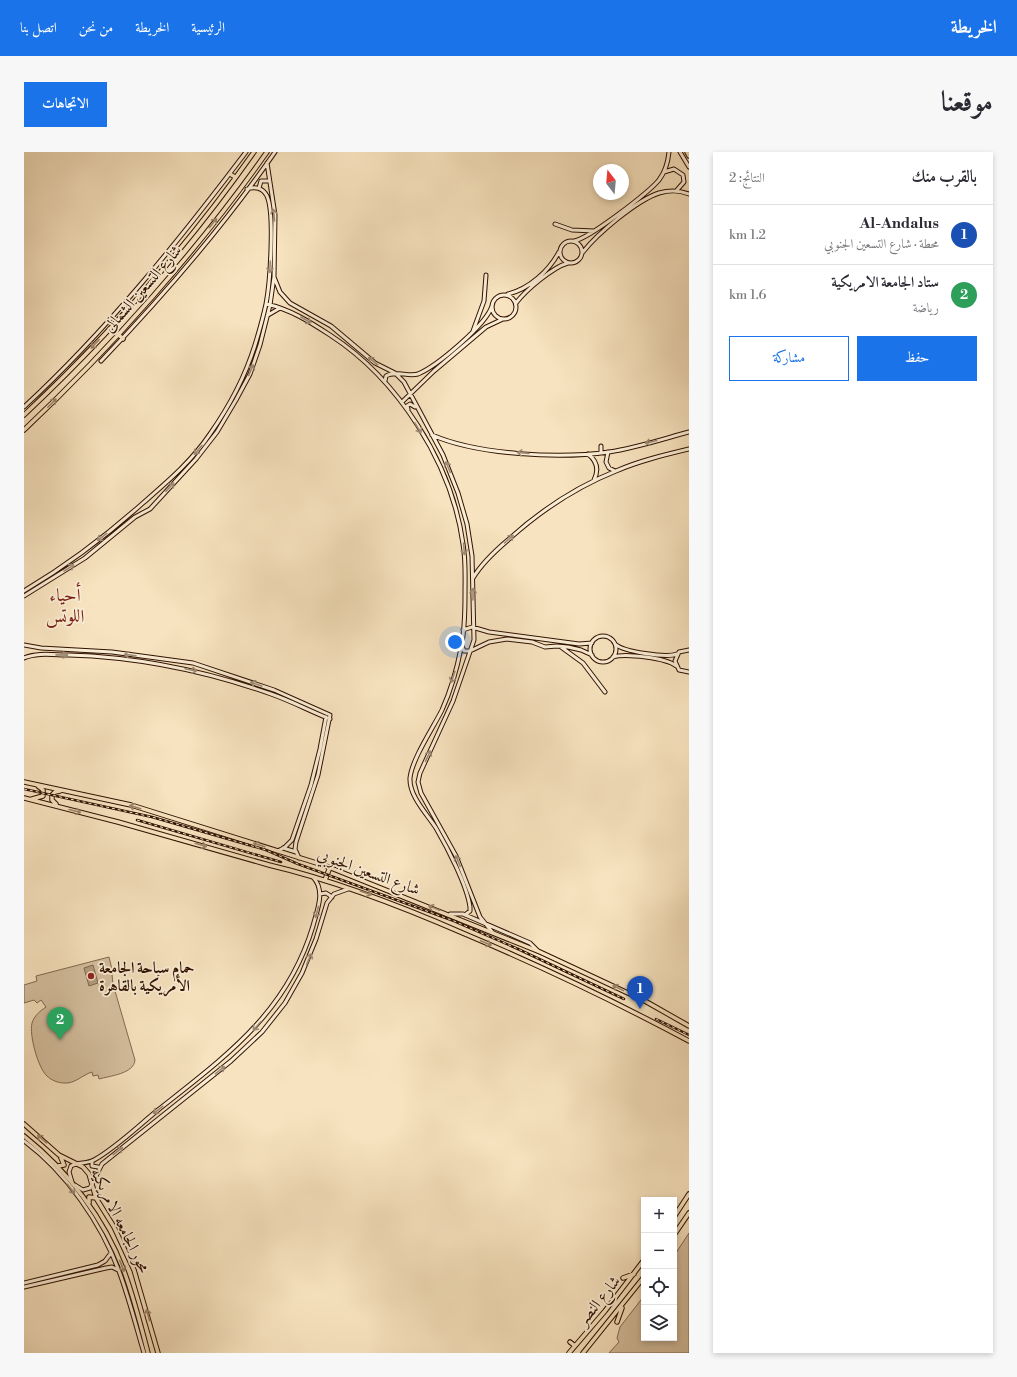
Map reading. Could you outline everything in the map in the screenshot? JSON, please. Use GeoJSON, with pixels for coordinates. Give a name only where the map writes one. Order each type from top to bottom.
{"type":"FeatureCollection","features":[{"type":"Feature","properties":{"kind":"main road"},"geometry":{"type":"LineString","coordinates":[[246,152],[251,156]]}},
{"type":"Feature","properties":{"kind":"main road","name":"شارع التسعين الشمالى"},"geometry":{"type":"LineString","coordinates":[[24,415],[81,359],[163,270],[254,152]]}},
{"type":"Feature","properties":{"kind":"main road","name":"شارع التسعين الشمالى"},"geometry":{"type":"LineString","coordinates":[[24,430],[118,334],[157,290],[202,236],[266,152]]}},
{"type":"Feature","properties":{"kind":"main road"},"geometry":{"type":"LineString","coordinates":[[687,152],[689,156]]}},
{"type":"Feature","properties":{"kind":"main road"},"geometry":{"type":"LineString","coordinates":[[230,174],[236,177]]}},
{"type":"Feature","properties":{"kind":"main road"},"geometry":{"type":"LineString","coordinates":[[202,236],[207,240]]}},
{"type":"Feature","properties":{"kind":"main road"},"geometry":{"type":"LineString","coordinates":[[163,270],[164,275],[169,276]]}},
{"type":"Feature","properties":{"kind":"main road"},"geometry":{"type":"LineString","coordinates":[[149,286],[155,286],[157,290]]}},
{"type":"Feature","properties":{"kind":"main road"},"geometry":{"type":"LineString","coordinates":[[118,334],[122,339]]}},
{"type":"Feature","properties":{"kind":"main road"},"geometry":{"type":"LineString","coordinates":[[33,399],[37,403]]}},
{"type":"Feature","properties":{"kind":"main road","name":"شارع التسعين الجنوبي"},"geometry":{"type":"LineString","coordinates":[[24,782],[68,790],[131,805],[330,868],[450,914],[540,952],[640,999],[689,1026]]}},
{"type":"Feature","properties":{"kind":"main road"},"geometry":{"type":"LineString","coordinates":[[29,800],[43,796],[43,789],[37,785]]}},
{"type":"Feature","properties":{"kind":"main road"},"geometry":{"type":"LineString","coordinates":[[58,806],[52,800],[52,794],[56,791],[68,790]]}},
{"type":"Feature","properties":{"kind":"main road","name":"شارع التسعين الجنوبي"},"geometry":{"type":"LineString","coordinates":[[24,798],[58,806],[351,888],[407,909],[542,968],[689,1041]]}},
{"type":"Feature","properties":{"kind":"main road"},"geometry":{"type":"LineString","coordinates":[[325,880],[330,868]]}},
{"type":"Feature","properties":{"kind":"main road","name":"محور الجامعه الامريكيه"},"geometry":{"type":"LineString","coordinates":[[24,1124],[59,1155],[88,1171],[96,1198],[114,1227],[131,1264],[158,1353]]}},
{"type":"Feature","properties":{"kind":"main road","name":"محور الجامعه الامريكيه"},"geometry":{"type":"LineString","coordinates":[[24,1136],[57,1166],[73,1183],[89,1204],[127,1279],[148,1353]]}},
{"type":"Feature","properties":{"kind":"main road"},"geometry":{"type":"LineString","coordinates":[[57,1166],[62,1167],[64,1164],[59,1155]]}},
{"type":"Feature","properties":{"kind":"main road"},"geometry":{"type":"LineString","coordinates":[[677,1212],[689,1194]]}},
{"type":"Feature","properties":{"kind":"main road"},"geometry":{"type":"LineString","coordinates":[[89,1204],[89,1197],[96,1198]]}},
{"type":"Feature","properties":{"kind":"main road"},"geometry":{"type":"LineString","coordinates":[[675,1233],[689,1213]]}},
{"type":"Feature","properties":{"kind":"main road","name":"شارع النصر"},"geometry":{"type":"LineString","coordinates":[[569,1353],[641,1264]]}},
{"type":"Feature","properties":{"kind":"main road"},"geometry":{"type":"LineString","coordinates":[[623,1278],[635,1273]]}},
{"type":"Feature","properties":{"kind":"main road","name":"شارع النصر"},"geometry":{"type":"LineString","coordinates":[[583,1353],[641,1281]]}},
{"type":"Feature","properties":{"kind":"main road"},"geometry":{"type":"LineString","coordinates":[[617,1322],[622,1305]]}},
{"type":"Feature","properties":{"kind":"main road"},"geometry":{"type":"LineString","coordinates":[[146,1343],[155,1340]]}},
{"type":"Feature","properties":{"kind":"main road"},"geometry":{"type":"LineString","coordinates":[[570,1342],[575,1346]]}},
{"type":"Feature","properties":{"kind":"street"},"geometry":{"type":"LineString","coordinates":[[24,406],[33,399],[144,281],[246,152]]}},
{"type":"Feature","properties":{"kind":"street"},"geometry":{"type":"LineString","coordinates":[[101,361],[156,301],[207,240],[275,152]]}},
{"type":"Feature","properties":{"kind":"street"},"geometry":{"type":"LineString","coordinates":[[274,277],[283,296],[298,308],[331,326],[382,368],[395,373],[412,375],[431,367],[472,333],[486,318],[498,296],[517,292],[530,284],[553,262],[565,242],[585,238],[596,231],[655,184],[664,172],[669,152]]}},
{"type":"Feature","properties":{"kind":"street"},"geometry":{"type":"LineString","coordinates":[[680,152],[689,167]]}},
{"type":"Feature","properties":{"kind":"street"},"geometry":{"type":"LineString","coordinates":[[24,596],[84,558],[139,515],[150,509],[196,459],[221,426],[250,374],[270,305],[274,277],[274,215],[268,180],[267,163]]}},
{"type":"Feature","properties":{"kind":"street"},"geometry":{"type":"LineString","coordinates":[[664,172],[674,168],[683,175],[684,182],[677,190]]}},
{"type":"Feature","properties":{"kind":"street"},"geometry":{"type":"LineString","coordinates":[[260,188],[261,181],[268,180]]}},
{"type":"Feature","properties":{"kind":"street"},"geometry":{"type":"LineString","coordinates":[[24,591],[88,548],[151,497],[189,460],[211,434],[231,401],[249,363],[266,304],[273,241],[268,198],[264,191],[260,188],[253,187],[247,189]]}},
{"type":"Feature","properties":{"kind":"street"},"geometry":{"type":"LineString","coordinates":[[402,402],[434,371],[492,324],[509,318],[514,314],[516,303],[521,297],[559,266],[578,261],[590,243],[645,199],[660,192],[677,190],[689,194]]}},
{"type":"Feature","properties":{"kind":"street"},"geometry":{"type":"LineString","coordinates":[[555,224],[572,230],[596,231]]}},
{"type":"Feature","properties":{"kind":"street"},"geometry":{"type":"LineString","coordinates":[[585,238],[586,242],[590,243]]}},
{"type":"Feature","properties":{"kind":"street"},"geometry":{"type":"LineString","coordinates":[[574,241],[581,246],[583,252]]}},
{"type":"Feature","properties":{"kind":"street"},"geometry":{"type":"LineString","coordinates":[[560,250],[563,260],[570,263]]}},
{"type":"Feature","properties":{"kind":"street"},"geometry":{"type":"LineString","coordinates":[[553,262],[559,266]]}},
{"type":"Feature","properties":{"kind":"street"},"geometry":{"type":"LineString","coordinates":[[472,333],[482,308],[486,275]]}},
{"type":"Feature","properties":{"kind":"street"},"geometry":{"type":"LineString","coordinates":[[517,292],[521,297]]}},
{"type":"Feature","properties":{"kind":"street"},"geometry":{"type":"LineString","coordinates":[[508,294],[516,303]]}},
{"type":"Feature","properties":{"kind":"street"},"geometry":{"type":"LineString","coordinates":[[266,304],[294,313],[346,345],[386,382],[402,402],[429,444],[439,465],[456,514],[463,543],[465,618],[462,646],[442,708],[414,764],[410,781],[414,794],[450,856],[469,902],[470,911]]}},
{"type":"Feature","properties":{"kind":"street"},"geometry":{"type":"LineString","coordinates":[[492,306],[495,315],[503,319]]}},
{"type":"Feature","properties":{"kind":"street"},"geometry":{"type":"LineString","coordinates":[[268,315],[281,308]]}},
{"type":"Feature","properties":{"kind":"street"},"geometry":{"type":"LineString","coordinates":[[294,313],[292,308],[298,308]]}},
{"type":"Feature","properties":{"kind":"street"},"geometry":{"type":"LineString","coordinates":[[486,318],[492,324]]}},
{"type":"Feature","properties":{"kind":"street"},"geometry":{"type":"LineString","coordinates":[[431,367],[434,371]]}},
{"type":"Feature","properties":{"kind":"street"},"geometry":{"type":"LineString","coordinates":[[378,375],[382,368]]}},
{"type":"Feature","properties":{"kind":"street"},"geometry":{"type":"LineString","coordinates":[[386,382],[387,375],[395,373]]}},
{"type":"Feature","properties":{"kind":"street"},"geometry":{"type":"LineString","coordinates":[[395,373],[404,382],[416,408],[443,455],[458,493],[469,534],[473,578],[472,619],[474,627],[474,640],[472,651],[444,722],[419,776],[420,791],[456,856],[477,910],[493,933]]}},
{"type":"Feature","properties":{"kind":"street"},"geometry":{"type":"LineString","coordinates":[[410,415],[408,405],[411,404],[416,408]]}},
{"type":"Feature","properties":{"kind":"street"},"geometry":{"type":"LineString","coordinates":[[432,435],[477,447],[514,452],[556,454],[608,452],[689,432]]}},
{"type":"Feature","properties":{"kind":"street"},"geometry":{"type":"LineString","coordinates":[[601,446],[601,452]]}},
{"type":"Feature","properties":{"kind":"street"},"geometry":{"type":"LineString","coordinates":[[473,578],[490,556],[530,521],[571,493],[594,480],[615,471],[689,448]]}},
{"type":"Feature","properties":{"kind":"street"},"geometry":{"type":"LineString","coordinates":[[608,452],[606,462],[609,468],[615,471]]}},
{"type":"Feature","properties":{"kind":"street"},"geometry":{"type":"LineString","coordinates":[[588,453],[596,466],[597,473],[594,480]]}},
{"type":"Feature","properties":{"kind":"street"},"geometry":{"type":"LineString","coordinates":[[151,497],[156,502]]}},
{"type":"Feature","properties":{"kind":"street"},"geometry":{"type":"LineString","coordinates":[[138,508],[139,515]]}},
{"type":"Feature","properties":{"kind":"street"},"geometry":{"type":"LineString","coordinates":[[465,618],[472,619]]}},
{"type":"Feature","properties":{"kind":"street"},"geometry":{"type":"LineString","coordinates":[[463,630],[469,627],[474,627],[488,632],[580,644],[592,642]]}},
{"type":"Feature","properties":{"kind":"street"},"geometry":{"type":"LineString","coordinates":[[592,655],[590,647],[592,642],[597,637],[602,636],[610,638],[621,648],[665,656],[677,654],[683,650],[689,650]]}},
{"type":"Feature","properties":{"kind":"street"},"geometry":{"type":"LineString","coordinates":[[462,646],[464,651],[472,651],[489,642],[500,639],[532,642],[545,647],[559,646],[581,650],[602,662],[613,657],[624,655],[668,661],[681,671],[689,672]]}},
{"type":"Feature","properties":{"kind":"street"},"geometry":{"type":"LineString","coordinates":[[24,644],[41,648],[112,652],[193,663],[273,692],[330,715],[318,775],[296,842],[296,852],[300,858]]}},
{"type":"Feature","properties":{"kind":"street"},"geometry":{"type":"LineString","coordinates":[[613,657],[616,652],[615,644]]}},
{"type":"Feature","properties":{"kind":"street"},"geometry":{"type":"LineString","coordinates":[[559,646],[583,663],[605,692]]}},
{"type":"Feature","properties":{"kind":"street"},"geometry":{"type":"LineString","coordinates":[[24,658],[35,654],[77,655],[153,663],[229,680],[273,692],[330,719]]}},
{"type":"Feature","properties":{"kind":"street"},"geometry":{"type":"LineString","coordinates":[[676,666],[675,658],[677,654]]}},
{"type":"Feature","properties":{"kind":"street"},"geometry":{"type":"LineString","coordinates":[[459,657],[464,657],[468,660]]}},
{"type":"Feature","properties":{"kind":"street"},"geometry":{"type":"LineString","coordinates":[[277,851],[292,840],[312,785],[326,713]]}},
{"type":"Feature","properties":{"kind":"street"},"geometry":{"type":"LineString","coordinates":[[424,810],[429,807]]}},
{"type":"Feature","properties":{"kind":"street"},"geometry":{"type":"LineString","coordinates":[[283,848],[296,852]]}},
{"type":"Feature","properties":{"kind":"street"},"geometry":{"type":"LineString","coordinates":[[312,876],[318,885],[320,894],[312,930],[295,970],[268,1012],[242,1042],[92,1161],[73,1165],[69,1170],[73,1183],[85,1190],[90,1188],[99,1167],[244,1050],[274,1018],[294,988],[302,973],[316,938],[326,907],[332,897],[341,890],[351,888]]}},
{"type":"Feature","properties":{"kind":"street"},"geometry":{"type":"LineString","coordinates":[[320,894],[327,894],[332,897]]}},
{"type":"Feature","properties":{"kind":"street"},"geometry":{"type":"LineString","coordinates":[[470,911],[475,914],[477,910]]}},
{"type":"Feature","properties":{"kind":"street"},"geometry":{"type":"LineString","coordinates":[[465,915],[470,911]]}},
{"type":"Feature","properties":{"kind":"street"},"geometry":{"type":"LineString","coordinates":[[450,914],[465,915],[530,943],[540,952]]}},
{"type":"Feature","properties":{"kind":"street"},"geometry":{"type":"LineString","coordinates":[[295,970],[298,974],[302,973]]}},
{"type":"Feature","properties":{"kind":"street"},"geometry":{"type":"LineString","coordinates":[[288,983],[293,983],[294,988]]}},
{"type":"Feature","properties":{"kind":"street"},"geometry":{"type":"LineString","coordinates":[[24,1141],[69,1185],[111,1246],[111,1253],[118,1270],[144,1353]]}},
{"type":"Feature","properties":{"kind":"street"},"geometry":{"type":"LineString","coordinates":[[92,1161],[94,1167],[99,1167]]}},
{"type":"Feature","properties":{"kind":"street"},"geometry":{"type":"LineString","coordinates":[[24,1283],[98,1265],[105,1261],[111,1253]]}},
{"type":"Feature","properties":{"kind":"street"},"geometry":{"type":"LineString","coordinates":[[24,1287],[106,1268],[112,1267],[118,1270]]}},
{"type":"Feature","properties":{"kind":"shaded area"},"geometry":{"type":"Polygon","coordinates":[[[109,957],[113,984],[135,1060],[134,1065],[120,1074],[99,1079],[98,1075],[93,1076],[92,1072],[68,1083],[62,1083],[50,1079],[40,1066],[33,1043],[31,1028],[34,1018],[46,1007],[41,1000],[37,1003],[34,1000],[24,1003],[24,985],[37,981],[36,976],[109,957]]]}},
{"type":"Feature","properties":{"kind":"shaded area","name":"حمام سباحة الجامعة الأمريكية بالقاهرة"},"geometry":{"type":"Polygon","coordinates":[[[93,965],[98,983],[89,986],[84,968],[93,965]]]}},
{"type":"Feature","properties":{"kind":"shaded area"},"geometry":{"type":"Polygon","coordinates":[[[689,1233],[689,1353],[609,1353],[619,1342],[617,1338],[620,1327],[641,1300],[641,1341],[677,1341],[677,1251],[689,1233]]]}},
{"type":"Feature","properties":{"kind":"railway"},"geometry":{"type":"LineString","coordinates":[[24,789],[152,817],[266,850],[298,864],[454,921],[518,949],[624,999]]}},
{"type":"Feature","properties":{"kind":"railway"},"geometry":{"type":"LineString","coordinates":[[137,820],[281,862]]}},
{"type":"Feature","properties":{"kind":"railway"},"geometry":{"type":"LineString","coordinates":[[656,1019],[689,1035]]}},
{"type":"Feature","properties":{"kind":"place","name":"حمام سباحة الجامعة الأمريكية بالقاهرة"},"geometry":{"type":"Point","coordinates":[91,976]}},
{"type":"Feature","properties":{"kind":"place","name":"Al-Andalus"},"geometry":{"type":"Point","coordinates":[640,1009]}},
{"type":"Feature","properties":{"kind":"place","name":"ستاد الجامعة الامريكية"},"geometry":{"type":"Point","coordinates":[60,1040]}},
{"type":"Feature","properties":{"kind":"district","name":"أحياء اللوتس"},"geometry":{"type":"Point","coordinates":[65,605]}}]}
